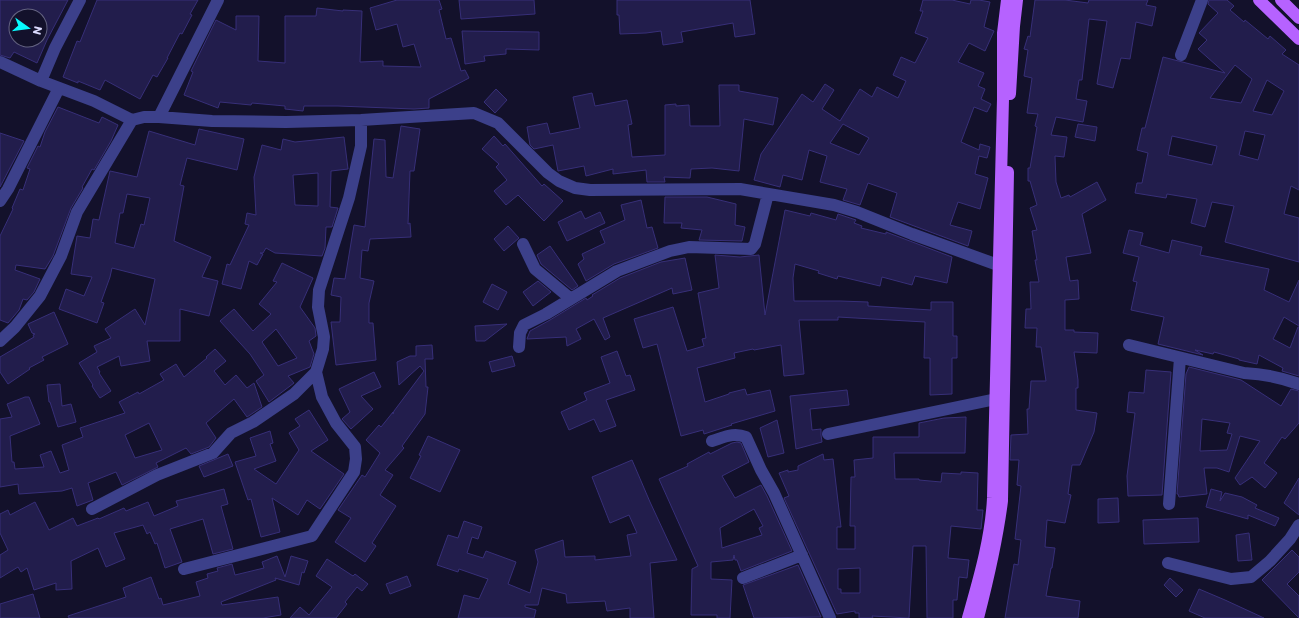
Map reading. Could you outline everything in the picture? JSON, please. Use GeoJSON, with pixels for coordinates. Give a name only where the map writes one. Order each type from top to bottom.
{"type":"FeatureCollection","features":[{"type":"Feature","properties":{"kind":"main road"},"geometry":{"type":"LineString","coordinates":[[968,618],[984,557],[992,513],[996,399],[1003,33],[1007,0]]}},
{"type":"Feature","properties":{"kind":"main road"},"geometry":{"type":"LineString","coordinates":[[978,618],[989,578],[1002,501],[1010,113],[1014,26],[1017,0]]}},
{"type":"Feature","properties":{"kind":"main road"},"geometry":{"type":"LineString","coordinates":[[1281,0],[1299,18]]}},
{"type":"Feature","properties":{"kind":"main road"},"geometry":{"type":"LineString","coordinates":[[1266,3],[1299,39]]}},
{"type":"Feature","properties":{"kind":"street"},"geometry":{"type":"LineString","coordinates":[[41,81],[55,48],[80,0]]}},
{"type":"Feature","properties":{"kind":"street"},"geometry":{"type":"LineString","coordinates":[[159,117],[218,0]]}},
{"type":"Feature","properties":{"kind":"street"},"geometry":{"type":"LineString","coordinates":[[1181,56],[1202,0]]}},
{"type":"Feature","properties":{"kind":"street"},"geometry":{"type":"LineString","coordinates":[[0,62],[41,81],[94,101],[132,120],[144,117],[159,117],[212,121],[286,122],[361,120],[474,113],[498,123],[548,173],[575,188],[590,190],[740,189],[834,205],[857,212],[912,234],[998,265]]}},
{"type":"Feature","properties":{"kind":"street"},"geometry":{"type":"LineString","coordinates":[[0,201],[8,189],[59,88]]}},
{"type":"Feature","properties":{"kind":"street"},"geometry":{"type":"LineString","coordinates":[[0,341],[15,327],[40,296],[61,256],[77,212],[132,120]]}},
{"type":"Feature","properties":{"kind":"street"},"geometry":{"type":"LineString","coordinates":[[92,509],[157,475],[213,453],[231,433],[253,422],[294,394],[316,372],[324,350],[324,337],[318,307],[319,290],[349,198],[362,146],[361,120]]}},
{"type":"Feature","properties":{"kind":"street"},"geometry":{"type":"LineString","coordinates":[[520,347],[520,333],[524,325],[546,314],[617,272],[670,251],[689,247],[751,249],[755,244],[768,194]]}},
{"type":"Feature","properties":{"kind":"street"},"geometry":{"type":"LineString","coordinates":[[523,244],[535,268],[571,299]]}},
{"type":"Feature","properties":{"kind":"street"},"geometry":{"type":"LineString","coordinates":[[1129,345],[1244,373],[1282,377],[1299,384]]}},
{"type":"Feature","properties":{"kind":"street"},"geometry":{"type":"LineString","coordinates":[[1169,504],[1180,358]]}},
{"type":"Feature","properties":{"kind":"street"},"geometry":{"type":"LineString","coordinates":[[184,569],[312,536],[354,472],[356,459],[355,447],[336,423],[322,397],[316,372]]}},
{"type":"Feature","properties":{"kind":"street"},"geometry":{"type":"LineString","coordinates":[[828,434],[996,399]]}},
{"type":"Feature","properties":{"kind":"street"},"geometry":{"type":"LineString","coordinates":[[712,441],[731,434],[739,434],[746,437],[760,470],[774,493],[830,618]]}},
{"type":"Feature","properties":{"kind":"street"},"geometry":{"type":"LineString","coordinates":[[1168,563],[1231,579],[1251,577],[1295,543],[1299,525]]}},
{"type":"Feature","properties":{"kind":"street"},"geometry":{"type":"LineString","coordinates":[[743,578],[802,555]]}},
{"type":"Feature","properties":{"kind":"building"},"geometry":{"type":"Polygon","coordinates":[[[0,0],[68,0],[48,38],[48,8],[8,8],[8,48],[44,48],[37,63],[14,52],[10,58],[0,55],[0,0]]]}},
{"type":"Feature","properties":{"kind":"building"},"geometry":{"type":"Polygon","coordinates":[[[97,0],[198,0],[190,14],[192,15],[182,34],[180,33],[157,77],[153,75],[140,99],[105,80],[100,90],[63,77],[77,41],[80,42],[97,0]]]}},
{"type":"Feature","properties":{"kind":"building"},"geometry":{"type":"Polygon","coordinates":[[[397,0],[439,0],[442,9],[439,10],[446,39],[451,38],[461,71],[465,70],[469,78],[429,99],[429,108],[414,109],[304,106],[303,111],[285,109],[285,106],[220,102],[218,108],[184,95],[193,72],[191,71],[216,20],[236,30],[236,16],[259,16],[258,61],[285,63],[285,16],[316,16],[317,8],[343,11],[362,11],[360,62],[383,61],[383,66],[421,67],[414,44],[403,47],[397,24],[376,30],[370,8],[397,0]]]}},
{"type":"Feature","properties":{"kind":"building"},"geometry":{"type":"Polygon","coordinates":[[[459,0],[534,0],[535,14],[461,19],[459,0]]]}},
{"type":"Feature","properties":{"kind":"building"},"geometry":{"type":"Polygon","coordinates":[[[617,0],[750,0],[755,34],[735,37],[733,23],[681,32],[683,42],[663,45],[661,31],[620,34],[619,15],[617,15],[617,0]]]}},
{"type":"Feature","properties":{"kind":"building"},"geometry":{"type":"Polygon","coordinates":[[[923,0],[952,0],[970,4],[971,0],[990,2],[984,27],[994,31],[985,51],[969,43],[958,62],[984,73],[978,86],[985,89],[981,99],[991,104],[987,112],[974,107],[961,142],[979,150],[980,144],[990,147],[987,158],[979,156],[975,174],[988,178],[980,209],[958,202],[950,225],[972,231],[968,246],[890,217],[897,193],[868,183],[860,205],[843,200],[847,189],[820,182],[827,156],[809,150],[802,180],[783,175],[780,187],[754,180],[761,154],[802,94],[813,102],[825,84],[834,90],[822,109],[840,121],[860,89],[872,97],[877,87],[898,98],[906,81],[893,75],[901,57],[915,63],[928,38],[915,33],[923,11],[920,11],[923,0]],[[843,124],[830,143],[859,155],[869,138],[843,124]]]}},
{"type":"Feature","properties":{"kind":"building"},"geometry":{"type":"Polygon","coordinates":[[[1035,0],[1065,0],[1088,3],[1089,0],[1148,0],[1146,5],[1156,7],[1152,26],[1136,22],[1130,59],[1121,58],[1113,88],[1097,84],[1107,21],[1089,19],[1082,80],[1079,80],[1076,99],[1087,101],[1083,122],[1056,117],[1051,135],[1067,137],[1064,157],[1055,156],[1056,182],[1061,198],[1069,195],[1070,197],[1097,182],[1106,200],[1082,214],[1091,253],[1066,257],[1070,281],[1078,280],[1079,299],[1065,300],[1065,330],[1098,333],[1097,353],[1074,352],[1078,380],[1078,388],[1076,388],[1076,410],[1097,413],[1094,432],[1080,465],[1072,465],[1068,494],[1071,495],[1065,523],[1047,520],[1045,547],[1055,548],[1046,596],[1080,601],[1078,618],[1005,618],[1014,564],[1018,565],[1021,540],[1015,539],[1021,486],[1017,485],[1019,460],[1010,460],[1011,435],[1028,434],[1027,409],[1029,409],[1031,381],[1046,381],[1041,347],[1036,347],[1037,328],[1025,328],[1026,309],[1031,309],[1030,282],[1039,282],[1032,231],[1037,230],[1030,208],[1037,205],[1030,181],[1028,181],[1028,168],[1030,168],[1037,127],[1035,126],[1038,114],[1027,113],[1032,78],[1024,76],[1028,50],[1024,49],[1028,36],[1030,37],[1035,0]]]}},
{"type":"Feature","properties":{"kind":"building"},"geometry":{"type":"Polygon","coordinates":[[[1209,0],[1227,0],[1234,6],[1230,10],[1268,39],[1270,36],[1286,50],[1282,54],[1299,65],[1299,190],[1291,186],[1284,214],[1299,218],[1299,262],[1225,242],[1234,206],[1212,202],[1205,227],[1191,223],[1197,199],[1167,194],[1166,198],[1135,193],[1137,183],[1142,183],[1148,153],[1137,150],[1142,128],[1145,128],[1163,57],[1225,73],[1198,49],[1207,40],[1199,33],[1218,13],[1208,4],[1209,0]],[[1235,65],[1210,98],[1241,103],[1252,79],[1235,65]],[[1267,80],[1253,111],[1272,115],[1284,91],[1267,80]],[[1245,131],[1239,155],[1258,160],[1265,135],[1245,131]],[[1172,136],[1168,155],[1212,165],[1217,146],[1172,136]]]}},
{"type":"Feature","properties":{"kind":"building"},"geometry":{"type":"Polygon","coordinates":[[[462,31],[539,32],[539,50],[506,49],[506,54],[484,56],[485,61],[465,64],[462,31]]]}},
{"type":"Feature","properties":{"kind":"building"},"geometry":{"type":"Polygon","coordinates":[[[719,85],[739,85],[739,91],[778,98],[773,125],[744,119],[739,171],[712,168],[691,169],[690,178],[664,177],[665,182],[647,182],[646,170],[613,174],[613,169],[586,176],[584,166],[558,171],[553,145],[534,149],[530,145],[527,127],[547,123],[550,134],[580,128],[573,97],[592,93],[595,106],[627,100],[632,124],[628,125],[632,157],[665,155],[665,105],[689,105],[690,126],[720,126],[719,85]]]}},
{"type":"Feature","properties":{"kind":"building"},"geometry":{"type":"Polygon","coordinates":[[[496,89],[507,100],[495,113],[484,102],[496,89]]]}},
{"type":"Feature","properties":{"kind":"building"},"geometry":{"type":"Polygon","coordinates":[[[58,107],[99,123],[102,117],[118,125],[111,141],[94,170],[92,169],[71,208],[53,256],[45,269],[16,265],[15,270],[40,279],[34,292],[27,300],[23,299],[19,310],[8,323],[0,320],[0,236],[13,209],[12,208],[20,189],[23,190],[30,169],[27,168],[38,146],[40,147],[45,132],[58,107]]]}},
{"type":"Feature","properties":{"kind":"building"},"geometry":{"type":"Polygon","coordinates":[[[1078,124],[1097,127],[1095,141],[1075,137],[1078,124]]]}},
{"type":"Feature","properties":{"kind":"building"},"geometry":{"type":"Polygon","coordinates":[[[401,126],[420,129],[414,171],[410,171],[408,224],[410,223],[411,237],[370,239],[368,251],[362,250],[360,278],[374,281],[369,303],[369,323],[373,323],[376,360],[336,365],[331,322],[340,322],[341,297],[331,295],[334,278],[345,279],[354,225],[365,227],[374,139],[385,140],[386,177],[393,178],[401,126]]]}},
{"type":"Feature","properties":{"kind":"building"},"geometry":{"type":"Polygon","coordinates":[[[199,129],[244,139],[237,170],[187,158],[180,185],[184,186],[174,241],[211,257],[202,277],[218,281],[209,316],[180,309],[180,341],[147,341],[150,361],[121,366],[119,356],[97,367],[100,372],[99,373],[111,391],[100,398],[79,363],[97,352],[94,346],[111,338],[105,329],[135,309],[145,325],[155,279],[112,268],[101,302],[104,303],[97,323],[59,309],[66,289],[84,296],[92,277],[71,274],[77,236],[90,238],[93,219],[99,220],[110,171],[137,177],[149,131],[195,145],[199,129]],[[127,194],[123,213],[120,213],[115,243],[134,248],[141,224],[144,225],[150,198],[127,194]]]}},
{"type":"Feature","properties":{"kind":"building"},"geometry":{"type":"Polygon","coordinates":[[[0,133],[24,141],[0,187],[0,133]]]}},
{"type":"Feature","properties":{"kind":"building"},"geometry":{"type":"Polygon","coordinates":[[[494,136],[503,146],[505,144],[542,186],[544,184],[563,201],[544,221],[518,195],[506,205],[494,191],[507,180],[496,167],[499,164],[482,149],[494,136]]]}},
{"type":"Feature","properties":{"kind":"building"},"geometry":{"type":"Polygon","coordinates":[[[344,137],[348,169],[331,171],[330,207],[338,208],[332,227],[326,227],[325,248],[322,256],[275,253],[266,248],[263,253],[260,253],[263,254],[257,265],[249,261],[241,289],[222,284],[227,264],[230,265],[249,225],[245,224],[247,213],[256,215],[254,177],[262,145],[281,150],[283,139],[295,142],[344,137]],[[318,173],[293,175],[295,205],[318,206],[318,173]]]}},
{"type":"Feature","properties":{"kind":"building"},"geometry":{"type":"Polygon","coordinates":[[[665,197],[707,197],[736,204],[735,225],[745,227],[742,241],[699,240],[702,230],[681,228],[682,223],[664,223],[665,197]]]}},
{"type":"Feature","properties":{"kind":"building"},"geometry":{"type":"Polygon","coordinates":[[[641,200],[647,228],[652,227],[658,248],[614,264],[586,281],[578,264],[584,259],[582,254],[605,243],[600,231],[625,220],[621,205],[641,200]]]}},
{"type":"Feature","properties":{"kind":"building"},"geometry":{"type":"Polygon","coordinates":[[[785,210],[810,216],[811,213],[836,220],[838,214],[856,220],[854,223],[862,226],[861,228],[886,234],[886,232],[952,257],[947,283],[915,276],[912,285],[882,277],[880,286],[838,276],[837,279],[818,273],[819,271],[795,264],[793,278],[794,301],[868,302],[868,306],[931,310],[931,302],[953,302],[953,336],[957,336],[957,358],[952,358],[952,394],[930,395],[930,358],[924,358],[925,322],[838,317],[838,320],[799,320],[804,374],[784,376],[781,345],[734,353],[735,358],[697,368],[705,402],[745,389],[747,395],[770,390],[775,411],[704,434],[703,430],[681,436],[657,344],[643,348],[634,319],[673,307],[687,351],[704,346],[702,339],[706,338],[698,293],[719,288],[715,255],[740,257],[759,255],[765,315],[785,210]]]}},
{"type":"Feature","properties":{"kind":"building"},"geometry":{"type":"Polygon","coordinates":[[[581,211],[585,219],[600,212],[605,223],[567,241],[558,222],[581,211]]]}},
{"type":"Feature","properties":{"kind":"building"},"geometry":{"type":"Polygon","coordinates":[[[508,226],[519,238],[504,251],[494,239],[508,226]]]}},
{"type":"Feature","properties":{"kind":"building"},"geometry":{"type":"Polygon","coordinates":[[[1129,230],[1143,233],[1140,245],[1169,253],[1172,240],[1202,247],[1200,255],[1269,269],[1264,290],[1289,302],[1299,280],[1299,326],[1284,317],[1273,339],[1290,348],[1299,327],[1299,376],[1282,371],[1283,368],[1259,355],[1257,364],[1214,352],[1213,354],[1195,350],[1203,355],[1158,344],[1164,317],[1131,310],[1137,282],[1133,281],[1139,257],[1123,253],[1129,230]]]}},
{"type":"Feature","properties":{"kind":"building"},"geometry":{"type":"Polygon","coordinates":[[[550,246],[578,286],[572,290],[541,264],[537,255],[550,246]]]}},
{"type":"Feature","properties":{"kind":"building"},"geometry":{"type":"Polygon","coordinates":[[[685,258],[692,290],[673,294],[672,288],[603,318],[610,337],[605,340],[594,319],[576,329],[581,339],[567,346],[566,337],[527,339],[530,331],[586,298],[587,300],[593,296],[592,295],[620,278],[661,262],[685,258]]]}},
{"type":"Feature","properties":{"kind":"building"},"geometry":{"type":"Polygon","coordinates":[[[282,263],[313,278],[300,307],[315,328],[316,336],[309,341],[314,354],[310,367],[288,376],[294,383],[269,402],[256,381],[264,375],[250,354],[220,321],[234,309],[253,331],[271,314],[259,304],[277,282],[273,281],[282,263]],[[276,329],[262,342],[278,366],[297,358],[276,329]]]}},
{"type":"Feature","properties":{"kind":"building"},"geometry":{"type":"Polygon","coordinates":[[[538,281],[551,292],[533,306],[523,292],[538,281]]]}},
{"type":"Feature","properties":{"kind":"building"},"geometry":{"type":"Polygon","coordinates":[[[492,284],[507,292],[498,310],[483,302],[492,284]]]}},
{"type":"Feature","properties":{"kind":"building"},"geometry":{"type":"Polygon","coordinates":[[[54,312],[68,344],[42,357],[44,360],[29,368],[30,369],[8,384],[0,372],[0,357],[34,337],[33,335],[35,334],[32,333],[28,324],[54,312]]]}},
{"type":"Feature","properties":{"kind":"building"},"geometry":{"type":"Polygon","coordinates":[[[507,324],[485,341],[476,341],[475,326],[507,324]]]}},
{"type":"Feature","properties":{"kind":"building"},"geometry":{"type":"Polygon","coordinates":[[[432,345],[433,359],[425,359],[426,387],[428,387],[425,414],[402,446],[404,448],[385,470],[393,475],[380,495],[396,506],[372,543],[376,546],[365,562],[335,542],[351,518],[338,510],[362,475],[365,477],[380,453],[366,440],[379,425],[381,427],[393,412],[393,414],[424,371],[420,366],[399,385],[397,362],[410,356],[416,356],[416,346],[432,345]]]}},
{"type":"Feature","properties":{"kind":"building"},"geometry":{"type":"Polygon","coordinates":[[[215,349],[226,361],[214,371],[225,385],[236,375],[247,388],[254,383],[262,407],[247,417],[234,399],[206,423],[216,438],[209,447],[191,454],[186,448],[156,463],[158,467],[122,485],[116,472],[88,483],[93,500],[77,506],[72,488],[62,491],[19,494],[18,484],[0,487],[0,419],[12,417],[7,404],[25,397],[29,397],[40,424],[10,436],[12,462],[14,462],[15,469],[44,467],[40,455],[51,451],[60,473],[69,470],[62,445],[83,437],[80,428],[125,413],[119,402],[138,392],[139,394],[164,380],[160,374],[176,364],[184,377],[207,358],[206,357],[215,349]],[[149,423],[125,435],[135,458],[162,450],[149,423]]]}},
{"type":"Feature","properties":{"kind":"building"},"geometry":{"type":"Polygon","coordinates":[[[617,351],[626,376],[630,375],[635,390],[606,400],[616,426],[600,432],[594,419],[569,430],[561,412],[587,400],[584,393],[610,383],[601,357],[617,351]]]}},
{"type":"Feature","properties":{"kind":"building"},"geometry":{"type":"Polygon","coordinates":[[[512,356],[515,366],[492,372],[489,362],[512,356]]]}},
{"type":"Feature","properties":{"kind":"building"},"geometry":{"type":"Polygon","coordinates":[[[1189,367],[1241,380],[1281,406],[1291,389],[1299,391],[1299,423],[1285,439],[1282,437],[1264,463],[1277,473],[1265,488],[1252,477],[1240,485],[1235,478],[1260,441],[1240,436],[1229,472],[1217,468],[1204,468],[1207,494],[1179,497],[1177,494],[1186,374],[1189,367]],[[1202,419],[1200,451],[1227,450],[1232,434],[1227,433],[1230,423],[1202,419]]]}},
{"type":"Feature","properties":{"kind":"building"},"geometry":{"type":"Polygon","coordinates":[[[1146,370],[1171,372],[1162,495],[1128,496],[1127,476],[1135,413],[1127,412],[1129,392],[1144,393],[1146,370]]]}},
{"type":"Feature","properties":{"kind":"building"},"geometry":{"type":"Polygon","coordinates":[[[374,372],[381,387],[361,396],[373,409],[351,429],[342,419],[350,412],[339,389],[374,372]]]}},
{"type":"Feature","properties":{"kind":"building"},"geometry":{"type":"Polygon","coordinates":[[[60,384],[62,406],[71,404],[76,422],[58,427],[49,402],[47,385],[60,384]]]}},
{"type":"Feature","properties":{"kind":"building"},"geometry":{"type":"Polygon","coordinates":[[[847,390],[849,405],[810,409],[812,430],[821,429],[822,442],[796,449],[790,396],[847,390]]]}},
{"type":"Feature","properties":{"kind":"building"},"geometry":{"type":"Polygon","coordinates":[[[309,410],[328,440],[311,451],[344,474],[320,509],[307,500],[298,515],[272,498],[280,532],[261,537],[251,499],[248,500],[235,462],[256,456],[250,438],[270,431],[273,443],[270,444],[276,461],[254,469],[276,484],[299,450],[289,433],[300,426],[295,419],[309,410]]]}},
{"type":"Feature","properties":{"kind":"building"},"geometry":{"type":"Polygon","coordinates":[[[966,417],[965,453],[894,453],[895,479],[919,479],[941,482],[942,473],[978,473],[977,510],[983,510],[981,529],[951,526],[948,558],[969,560],[967,578],[959,577],[957,600],[953,600],[953,618],[927,618],[926,546],[913,546],[909,618],[872,616],[873,618],[859,618],[859,613],[855,613],[855,611],[837,614],[784,498],[789,496],[779,473],[788,470],[788,472],[798,470],[798,466],[823,454],[824,460],[833,459],[841,527],[837,527],[837,549],[855,549],[855,526],[850,526],[851,477],[855,477],[854,460],[873,458],[873,437],[919,437],[919,423],[944,418],[966,417]],[[860,568],[838,569],[838,589],[841,589],[841,593],[860,593],[860,568]]]}},
{"type":"Feature","properties":{"kind":"building"},"geometry":{"type":"Polygon","coordinates":[[[777,420],[784,453],[768,457],[760,428],[777,420]]]}},
{"type":"Feature","properties":{"kind":"building"},"geometry":{"type":"Polygon","coordinates":[[[428,436],[460,450],[440,492],[410,478],[421,456],[419,455],[428,436]]]}},
{"type":"Feature","properties":{"kind":"building"},"geometry":{"type":"Polygon","coordinates":[[[732,443],[741,443],[749,462],[722,476],[735,498],[761,485],[792,551],[741,571],[734,555],[733,560],[711,562],[711,579],[732,580],[730,618],[717,618],[717,615],[691,615],[692,569],[698,566],[659,479],[688,466],[687,464],[709,452],[710,454],[732,443]],[[754,509],[720,528],[722,548],[762,535],[759,528],[763,526],[754,509]]]}},
{"type":"Feature","properties":{"kind":"building"},"geometry":{"type":"Polygon","coordinates":[[[228,454],[233,466],[204,477],[199,466],[228,454]]]}},
{"type":"Feature","properties":{"kind":"building"},"geometry":{"type":"Polygon","coordinates":[[[632,460],[677,560],[650,563],[654,618],[630,618],[630,608],[607,611],[605,601],[567,603],[566,594],[542,588],[538,605],[525,605],[525,607],[536,610],[534,618],[458,618],[464,595],[479,599],[488,579],[459,569],[458,572],[437,565],[448,535],[458,538],[464,521],[482,527],[478,539],[472,537],[467,553],[483,558],[486,551],[516,562],[508,584],[530,593],[538,562],[535,550],[563,540],[565,557],[595,556],[595,560],[631,556],[627,535],[637,533],[629,515],[610,523],[592,477],[632,460]]]}},
{"type":"Feature","properties":{"kind":"building"},"geometry":{"type":"Polygon","coordinates":[[[1299,478],[1299,515],[1284,503],[1299,478]]]}},
{"type":"Feature","properties":{"kind":"building"},"geometry":{"type":"Polygon","coordinates":[[[224,489],[228,504],[221,506],[233,549],[213,554],[203,519],[170,529],[182,562],[165,568],[157,543],[155,544],[150,532],[147,534],[143,525],[114,533],[125,559],[106,567],[98,548],[71,561],[72,589],[56,590],[56,583],[34,590],[27,568],[21,572],[18,567],[0,578],[0,555],[8,550],[0,533],[0,514],[8,510],[10,515],[35,502],[49,530],[73,518],[77,526],[98,518],[99,519],[124,508],[126,511],[148,502],[154,516],[178,506],[176,501],[224,489]]]}},
{"type":"Feature","properties":{"kind":"building"},"geometry":{"type":"Polygon","coordinates":[[[1211,489],[1222,492],[1220,501],[1225,493],[1242,497],[1257,505],[1255,508],[1279,518],[1275,526],[1248,515],[1248,519],[1206,507],[1211,489]]]}},
{"type":"Feature","properties":{"kind":"building"},"geometry":{"type":"Polygon","coordinates":[[[1118,498],[1119,522],[1098,523],[1098,499],[1118,498]]]}},
{"type":"Feature","properties":{"kind":"building"},"geometry":{"type":"Polygon","coordinates":[[[1198,518],[1199,542],[1144,544],[1143,520],[1198,518]]]}},
{"type":"Feature","properties":{"kind":"building"},"geometry":{"type":"Polygon","coordinates":[[[1249,533],[1252,560],[1238,561],[1236,535],[1249,533]]]}},
{"type":"Feature","properties":{"kind":"building"},"geometry":{"type":"Polygon","coordinates":[[[1292,550],[1299,557],[1299,572],[1287,584],[1299,596],[1299,618],[1262,580],[1292,550]]]}},
{"type":"Feature","properties":{"kind":"building"},"geometry":{"type":"Polygon","coordinates":[[[277,556],[285,577],[291,556],[308,561],[304,573],[302,572],[299,585],[275,578],[276,580],[221,602],[222,605],[278,597],[281,615],[263,618],[69,618],[68,616],[126,597],[123,588],[151,577],[159,599],[161,598],[163,605],[200,596],[196,582],[208,578],[207,574],[218,571],[217,568],[232,564],[235,575],[264,568],[262,562],[277,556]]]}},
{"type":"Feature","properties":{"kind":"building"},"geometry":{"type":"Polygon","coordinates":[[[327,559],[353,576],[355,574],[368,584],[362,591],[357,587],[345,602],[347,604],[336,618],[290,618],[300,607],[309,615],[332,587],[316,576],[327,559]]]}},
{"type":"Feature","properties":{"kind":"building"},"geometry":{"type":"Polygon","coordinates":[[[798,565],[821,617],[754,618],[743,585],[798,565]]]}},
{"type":"Feature","properties":{"kind":"building"},"geometry":{"type":"Polygon","coordinates":[[[407,576],[411,586],[390,594],[386,584],[407,576]]]}},
{"type":"Feature","properties":{"kind":"building"},"geometry":{"type":"Polygon","coordinates":[[[1170,578],[1183,590],[1176,597],[1164,585],[1170,578]]]}},
{"type":"Feature","properties":{"kind":"building"},"geometry":{"type":"Polygon","coordinates":[[[1199,589],[1264,618],[1205,618],[1189,611],[1199,589]]]}},
{"type":"Feature","properties":{"kind":"building"},"geometry":{"type":"Polygon","coordinates":[[[33,594],[40,618],[0,618],[0,604],[33,594]]]}}]}
